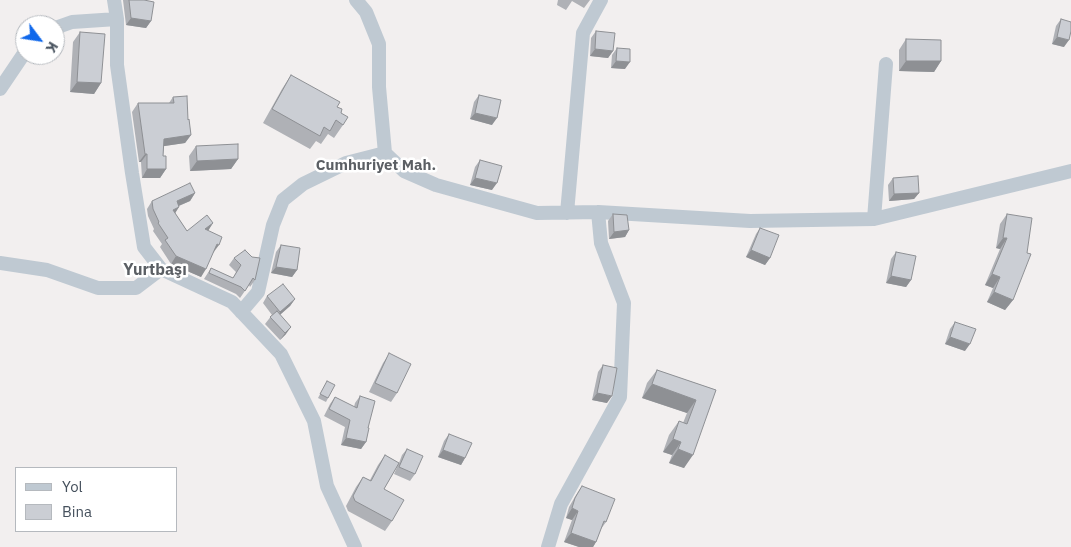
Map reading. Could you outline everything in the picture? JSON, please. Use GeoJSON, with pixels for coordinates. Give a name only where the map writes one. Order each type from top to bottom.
{"type":"FeatureCollection","features":[{"type":"Feature","properties":{"kind":"street"},"geometry":{"type":"LineString","coordinates":[[114,0],[117,19],[117,65],[144,247],[161,269],[232,302],[281,354],[314,421],[327,486],[356,547]]}},
{"type":"Feature","properties":{"kind":"street"},"geometry":{"type":"LineString","coordinates":[[356,0],[366,12],[379,44],[379,87],[385,152],[404,171],[436,184],[537,213],[598,212],[750,221],[874,219],[1071,171]]}},
{"type":"Feature","properties":{"kind":"street"},"geometry":{"type":"LineString","coordinates":[[567,213],[583,33],[601,0]]}},
{"type":"Feature","properties":{"kind":"street"},"geometry":{"type":"LineString","coordinates":[[65,24],[72,22],[117,19]]}},
{"type":"Feature","properties":{"kind":"street"},"geometry":{"type":"LineString","coordinates":[[874,219],[886,64]]}},
{"type":"Feature","properties":{"kind":"street"},"geometry":{"type":"LineString","coordinates":[[0,89],[16,65]]}},
{"type":"Feature","properties":{"kind":"street"},"geometry":{"type":"LineString","coordinates":[[241,312],[258,292],[273,225],[283,200],[303,184],[346,163],[385,152]]}},
{"type":"Feature","properties":{"kind":"street"},"geometry":{"type":"LineString","coordinates":[[548,547],[562,504],[620,397],[624,304],[601,243],[598,212]]}},
{"type":"Feature","properties":{"kind":"street"},"geometry":{"type":"LineString","coordinates":[[0,263],[47,270],[98,288],[136,288],[161,269]]}},
{"type":"Feature","properties":{"kind":"building"},"geometry":{"type":"Polygon","coordinates":[[[129,0],[154,2],[151,21],[131,18],[129,0]]]}},
{"type":"Feature","properties":{"kind":"building"},"geometry":{"type":"Polygon","coordinates":[[[1061,19],[1071,22],[1069,40],[1057,37],[1061,19]]]}},
{"type":"Feature","properties":{"kind":"building"},"geometry":{"type":"Polygon","coordinates":[[[596,31],[615,33],[613,51],[595,49],[596,31]]]}},
{"type":"Feature","properties":{"kind":"building"},"geometry":{"type":"Polygon","coordinates":[[[80,32],[105,34],[101,83],[77,82],[80,32]]]}},
{"type":"Feature","properties":{"kind":"building"},"geometry":{"type":"Polygon","coordinates":[[[906,39],[941,40],[941,61],[906,61],[906,39]]]}},
{"type":"Feature","properties":{"kind":"building"},"geometry":{"type":"Polygon","coordinates":[[[617,48],[630,49],[630,62],[616,61],[617,48]]]}},
{"type":"Feature","properties":{"kind":"building"},"geometry":{"type":"Polygon","coordinates":[[[291,75],[340,102],[337,107],[342,109],[341,113],[348,117],[343,125],[336,120],[330,131],[324,127],[320,136],[272,109],[291,75]]]}},
{"type":"Feature","properties":{"kind":"building"},"geometry":{"type":"Polygon","coordinates":[[[479,95],[501,100],[497,118],[475,113],[479,95]]]}},
{"type":"Feature","properties":{"kind":"building"},"geometry":{"type":"Polygon","coordinates":[[[187,96],[191,135],[164,139],[163,156],[166,156],[166,169],[147,169],[147,154],[145,154],[138,103],[174,103],[173,97],[187,96]]]}},
{"type":"Feature","properties":{"kind":"building"},"geometry":{"type":"Polygon","coordinates":[[[238,144],[238,159],[197,161],[196,146],[238,144]]]}},
{"type":"Feature","properties":{"kind":"building"},"geometry":{"type":"Polygon","coordinates":[[[480,160],[502,166],[497,183],[475,178],[480,160]]]}},
{"type":"Feature","properties":{"kind":"building"},"geometry":{"type":"Polygon","coordinates":[[[918,176],[919,193],[894,194],[893,178],[918,176]]]}},
{"type":"Feature","properties":{"kind":"building"},"geometry":{"type":"Polygon","coordinates":[[[190,183],[195,193],[177,201],[179,207],[173,210],[187,231],[207,215],[213,223],[205,229],[222,237],[206,269],[176,256],[165,240],[168,238],[158,223],[153,209],[152,201],[190,183]]]}},
{"type":"Feature","properties":{"kind":"building"},"geometry":{"type":"Polygon","coordinates":[[[613,214],[627,215],[629,230],[614,232],[613,214]]]}},
{"type":"Feature","properties":{"kind":"building"},"geometry":{"type":"Polygon","coordinates":[[[1007,214],[1032,218],[1027,253],[1031,254],[1013,300],[994,292],[1000,277],[992,274],[1007,238],[1003,238],[1007,214]]]}},
{"type":"Feature","properties":{"kind":"building"},"geometry":{"type":"Polygon","coordinates":[[[760,228],[779,235],[770,258],[751,250],[760,228]]]}},
{"type":"Feature","properties":{"kind":"building"},"geometry":{"type":"Polygon","coordinates":[[[281,245],[300,248],[297,270],[276,267],[281,245]]]}},
{"type":"Feature","properties":{"kind":"building"},"geometry":{"type":"Polygon","coordinates":[[[245,250],[252,257],[260,258],[255,280],[253,278],[245,291],[241,287],[209,273],[211,268],[233,278],[241,265],[234,258],[245,250]]]}},
{"type":"Feature","properties":{"kind":"building"},"geometry":{"type":"Polygon","coordinates":[[[896,252],[916,256],[911,280],[891,276],[896,252]]]}},
{"type":"Feature","properties":{"kind":"building"},"geometry":{"type":"Polygon","coordinates":[[[283,284],[295,299],[280,312],[267,296],[283,284]]]}},
{"type":"Feature","properties":{"kind":"building"},"geometry":{"type":"Polygon","coordinates":[[[277,311],[291,327],[285,333],[270,317],[277,311]]]}},
{"type":"Feature","properties":{"kind":"building"},"geometry":{"type":"Polygon","coordinates":[[[955,322],[976,329],[970,344],[950,337],[955,322]]]}},
{"type":"Feature","properties":{"kind":"building"},"geometry":{"type":"Polygon","coordinates":[[[389,353],[411,364],[397,393],[375,383],[389,353]]]}},
{"type":"Feature","properties":{"kind":"building"},"geometry":{"type":"Polygon","coordinates":[[[603,365],[617,368],[612,396],[597,393],[603,365]]]}},
{"type":"Feature","properties":{"kind":"building"},"geometry":{"type":"Polygon","coordinates":[[[657,370],[716,390],[693,455],[678,449],[681,442],[673,439],[679,421],[687,424],[696,400],[652,384],[657,370]]]}},
{"type":"Feature","properties":{"kind":"building"},"geometry":{"type":"Polygon","coordinates":[[[327,381],[335,385],[328,398],[320,394],[327,381]]]}},
{"type":"Feature","properties":{"kind":"building"},"geometry":{"type":"Polygon","coordinates":[[[360,396],[375,401],[366,442],[346,438],[350,420],[329,409],[335,397],[357,408],[360,396]]]}},
{"type":"Feature","properties":{"kind":"building"},"geometry":{"type":"Polygon","coordinates":[[[449,434],[472,443],[465,458],[443,450],[449,434]]]}},
{"type":"Feature","properties":{"kind":"building"},"geometry":{"type":"Polygon","coordinates":[[[407,449],[423,456],[415,474],[399,467],[407,449]]]}},
{"type":"Feature","properties":{"kind":"building"},"geometry":{"type":"Polygon","coordinates":[[[385,455],[399,463],[384,489],[404,500],[392,521],[355,501],[353,496],[363,477],[371,481],[385,455]]]}},
{"type":"Feature","properties":{"kind":"building"},"geometry":{"type":"Polygon","coordinates":[[[582,486],[615,499],[596,542],[571,533],[578,511],[572,508],[582,486]]]}},
{"type":"Feature","properties":{"kind":"district","name":"Cumhuriyet Mah."},"geometry":{"type":"Point","coordinates":[376,166]}},
{"type":"Feature","properties":{"kind":"district","name":"Yurtbaşı"},"geometry":{"type":"Point","coordinates":[155,270]}}]}
